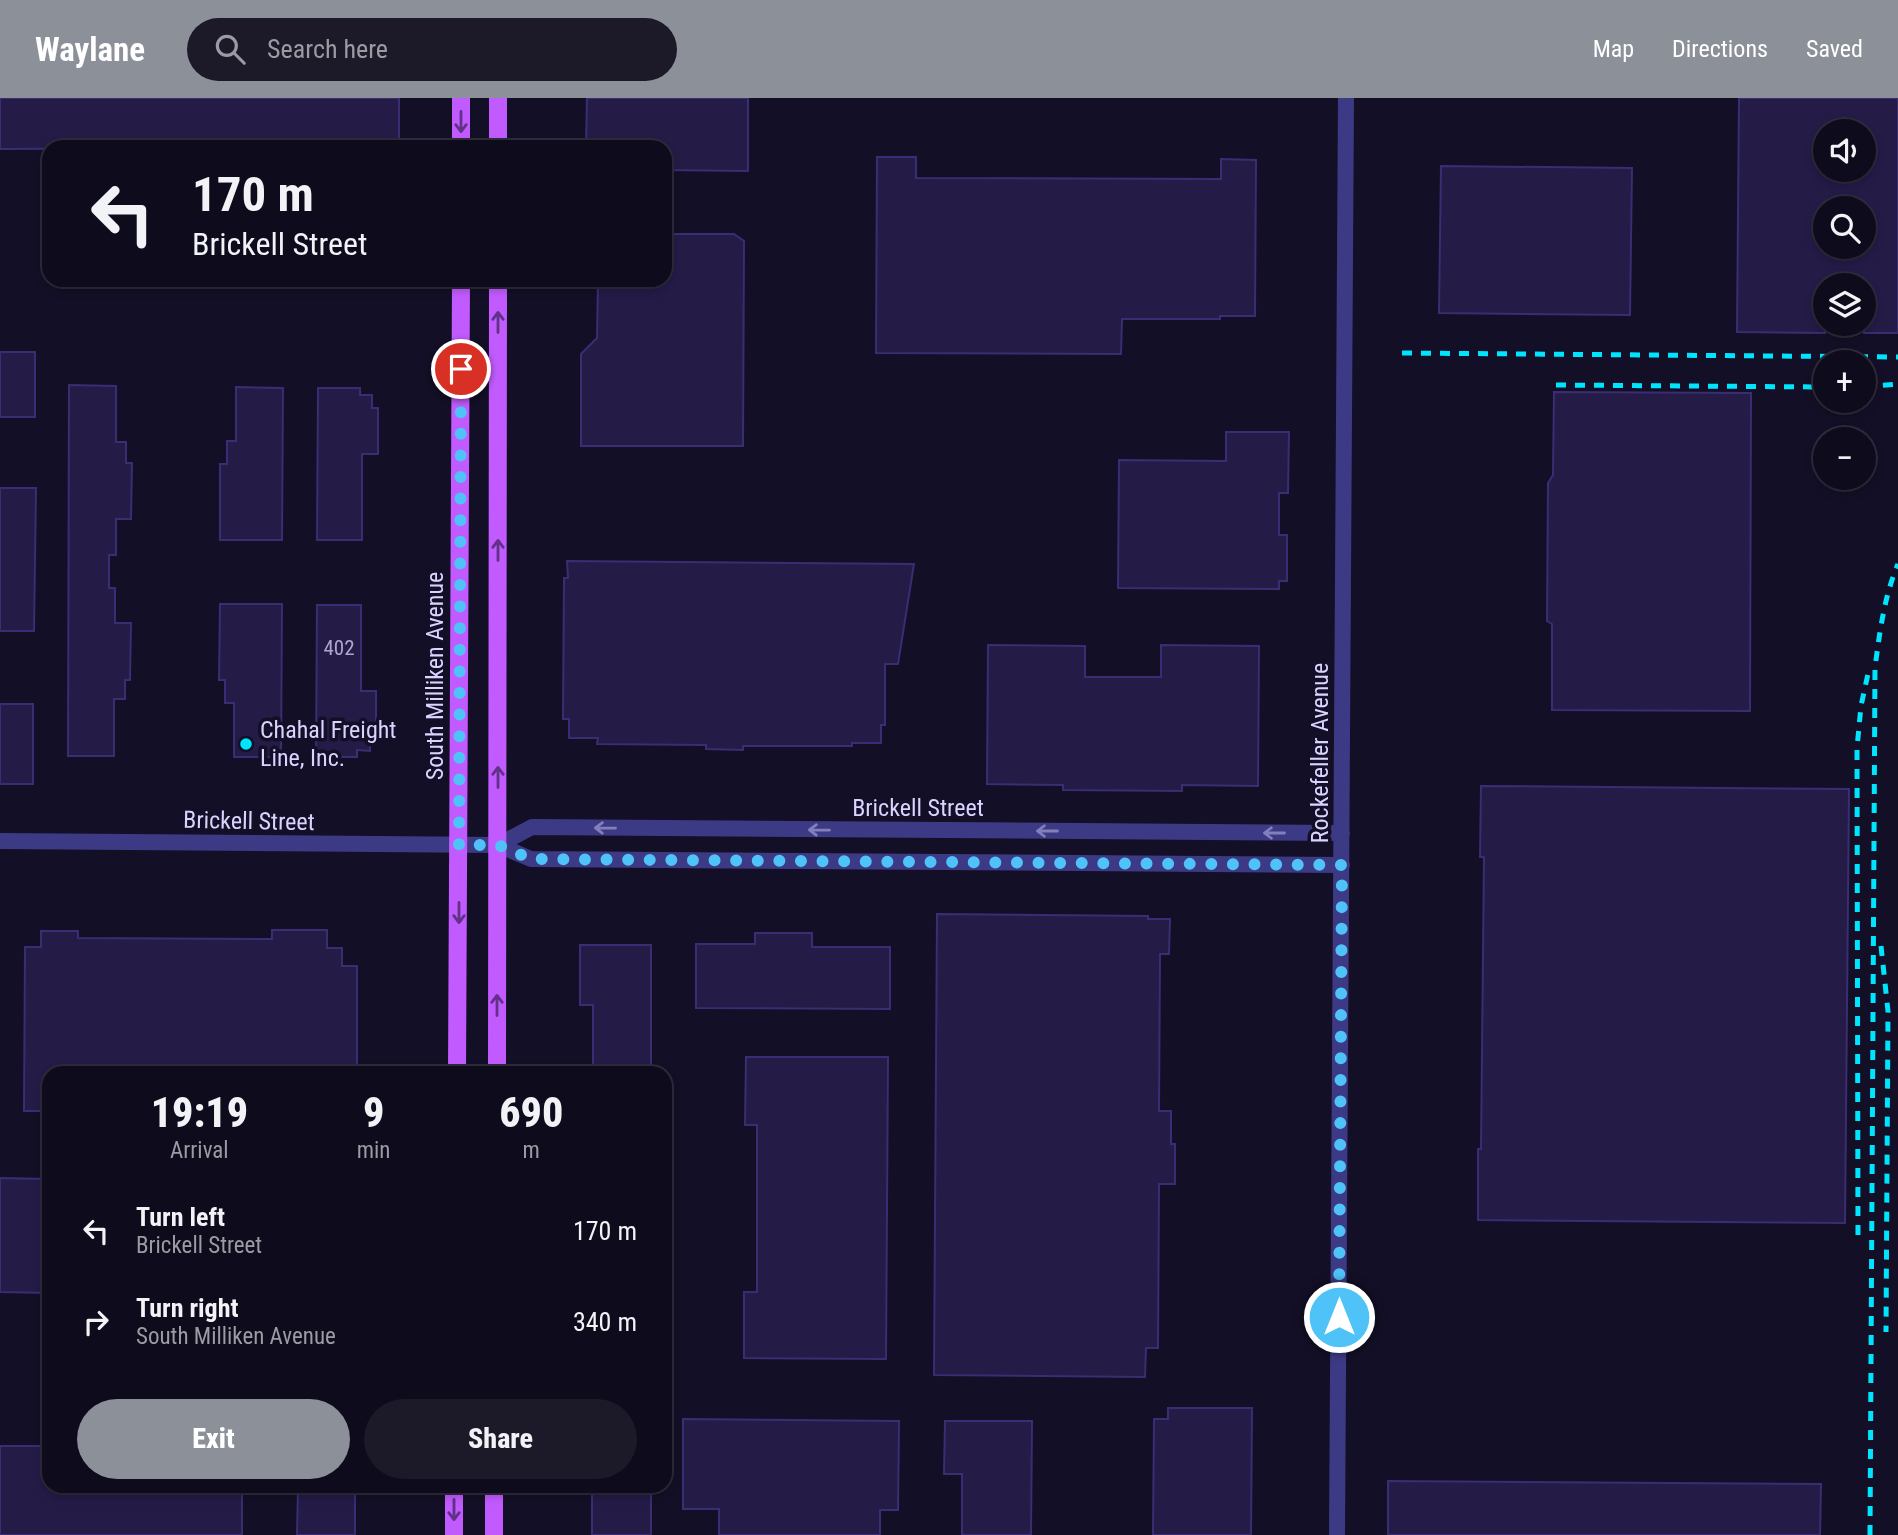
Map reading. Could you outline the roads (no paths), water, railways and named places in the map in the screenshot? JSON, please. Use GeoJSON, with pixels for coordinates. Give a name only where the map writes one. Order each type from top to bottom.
{"type":"FeatureCollection","features":[{"type":"Feature","properties":{"kind":"main road"},"geometry":{"type":"LineString","coordinates":[[461,98],[461,140]]}},
{"type":"Feature","properties":{"kind":"main road"},"geometry":{"type":"LineString","coordinates":[[498,98],[498,140]]}},
{"type":"Feature","properties":{"kind":"main road","name":"South Milliken Avenue"},"geometry":{"type":"LineString","coordinates":[[457,1066],[461,287]]}},
{"type":"Feature","properties":{"kind":"main road"},"geometry":{"type":"LineString","coordinates":[[497,1066],[498,287]]}},
{"type":"Feature","properties":{"kind":"main road"},"geometry":{"type":"LineString","coordinates":[[454,1493],[454,1535]]}},
{"type":"Feature","properties":{"kind":"main road"},"geometry":{"type":"LineString","coordinates":[[494,1493],[494,1535]]}},
{"type":"Feature","properties":{"kind":"street","name":"Rockefeller Avenue"},"geometry":{"type":"LineString","coordinates":[[1337,1535],[1346,98]]}},
{"type":"Feature","properties":{"kind":"street","name":"Brickell Street"},"geometry":{"type":"LineString","coordinates":[[498,845],[532,827],[1342,833]]}},
{"type":"Feature","properties":{"kind":"street","name":"Brickell Street"},"geometry":{"type":"LineString","coordinates":[[0,841],[498,845],[531,859],[1342,865]]}},
{"type":"Feature","properties":{"kind":"railway"},"geometry":{"type":"LineString","coordinates":[[1402,353],[1898,357]]}},
{"type":"Feature","properties":{"kind":"railway"},"geometry":{"type":"LineString","coordinates":[[1876,386],[1898,384]]}},
{"type":"Feature","properties":{"kind":"railway"},"geometry":{"type":"LineString","coordinates":[[1556,385],[1813,387]]}},
{"type":"Feature","properties":{"kind":"railway"},"geometry":{"type":"LineString","coordinates":[[1870,1535],[1875,667],[1886,602],[1898,564]]}},
{"type":"Feature","properties":{"kind":"railway"},"geometry":{"type":"LineString","coordinates":[[1858,1235],[1857,748],[1861,706],[1869,669]]}},
{"type":"Feature","properties":{"kind":"railway"},"geometry":{"type":"LineString","coordinates":[[1881,946],[1888,1011],[1886,1332]]}},
{"type":"Feature","properties":{"kind":"place","name":"Chahal Freight Line, Inc."},"geometry":{"type":"Point","coordinates":[246,744]}}]}
